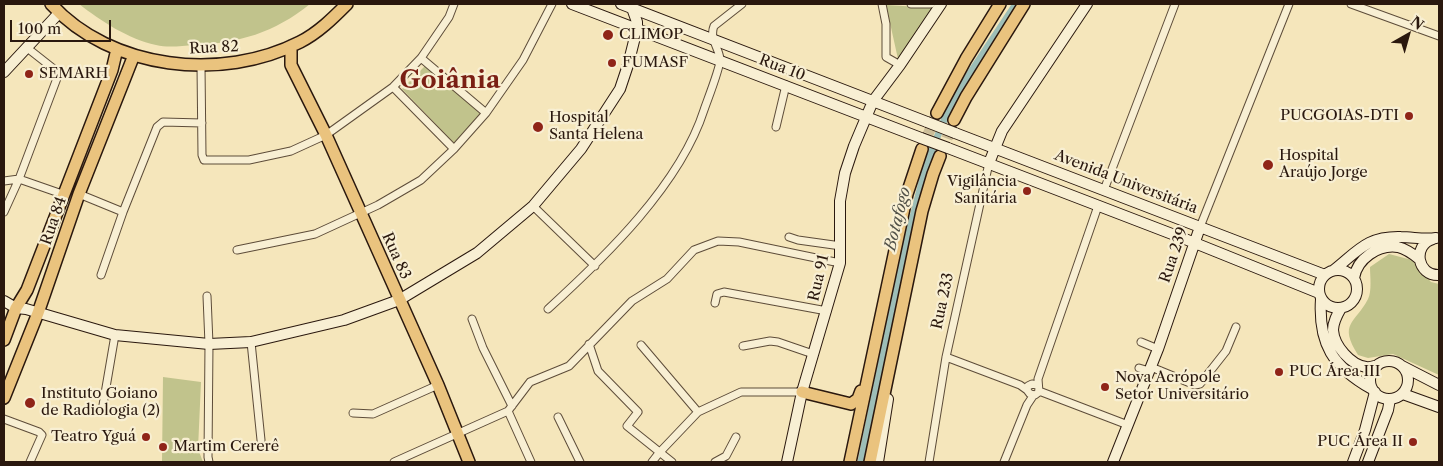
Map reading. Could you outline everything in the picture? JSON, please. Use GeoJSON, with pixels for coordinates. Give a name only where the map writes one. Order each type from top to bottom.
{"type":"FeatureCollection","features":[{"type":"Feature","properties":{"kind":"main road","name":"Rua 82"},"geometry":{"type":"LineString","coordinates":[[50,4],[59,14],[78,28],[117,49],[161,61],[201,66],[246,61],[275,53],[313,35],[334,18],[347,4]]}},
{"type":"Feature","properties":{"kind":"main road","name":"Rua 10"},"geometry":{"type":"LineString","coordinates":[[572,4],[786,85],[866,117],[944,152],[984,162]]}},
{"type":"Feature","properties":{"kind":"main road","name":"Rua 10"},"geometry":{"type":"LineString","coordinates":[[621,4],[916,118]]}},
{"type":"Feature","properties":{"kind":"main road","name":"Rua 91"},"geometry":{"type":"LineString","coordinates":[[787,462],[802,392],[840,263],[840,202],[845,173],[873,101],[941,4]]}},
{"type":"Feature","properties":{"kind":"main road"},"geometry":{"type":"LineString","coordinates":[[966,59],[967,44],[993,4]]}},
{"type":"Feature","properties":{"kind":"main road"},"geometry":{"type":"LineString","coordinates":[[937,113],[966,59],[1000,4]]}},
{"type":"Feature","properties":{"kind":"main road"},"geometry":{"type":"LineString","coordinates":[[954,120],[966,97],[1024,4]]}},
{"type":"Feature","properties":{"kind":"main road","name":"Rua 233"},"geometry":{"type":"LineString","coordinates":[[984,162],[994,148],[1002,130],[1087,4]]}},
{"type":"Feature","properties":{"kind":"main road"},"geometry":{"type":"LineString","coordinates":[[4,300],[16,308],[26,309],[114,335],[208,344],[251,342],[344,320],[399,300],[477,253],[533,206],[581,149],[620,89],[638,29],[632,8]]}},
{"type":"Feature","properties":{"kind":"main road"},"geometry":{"type":"LineString","coordinates":[[4,72],[59,14]]}},
{"type":"Feature","properties":{"kind":"main road","name":"Rua 83"},"geometry":{"type":"LineString","coordinates":[[291,46],[291,65]]}},
{"type":"Feature","properties":{"kind":"main road","name":"Rua 84"},"geometry":{"type":"LineString","coordinates":[[4,340],[16,308],[27,290],[65,195],[112,70],[117,49]]}},
{"type":"Feature","properties":{"kind":"main road","name":"Rua 83"},"geometry":{"type":"LineString","coordinates":[[275,53],[291,65],[326,135],[438,384],[469,462]]}},
{"type":"Feature","properties":{"kind":"main road","name":"Rua 84"},"geometry":{"type":"LineString","coordinates":[[4,398],[38,313],[79,194],[134,55]]}},
{"type":"Feature","properties":{"kind":"main road"},"geometry":{"type":"LineString","coordinates":[[725,62],[743,63],[776,74],[780,70],[780,65]]}},
{"type":"Feature","properties":{"kind":"main road","name":"Avenida Universitária"},"geometry":{"type":"LineString","coordinates":[[916,118],[1200,227],[1329,272]]}},
{"type":"Feature","properties":{"kind":"main road"},"geometry":{"type":"LineString","coordinates":[[850,462],[907,194],[921,143]]}},
{"type":"Feature","properties":{"kind":"main road"},"geometry":{"type":"LineString","coordinates":[[870,462],[922,211],[933,174],[944,152]]}},
{"type":"Feature","properties":{"kind":"main road"},"geometry":{"type":"LineString","coordinates":[[984,162],[1193,242],[1320,296],[1330,307],[1341,308],[1352,302],[1356,297],[1357,284],[1354,278],[1345,271],[1329,272]]}},
{"type":"Feature","properties":{"kind":"main road","name":"Rua 239"},"geometry":{"type":"LineString","coordinates":[[1113,462],[1158,349],[1193,242],[1200,227]]}},
{"type":"Feature","properties":{"kind":"main road"},"geometry":{"type":"LineString","coordinates":[[1438,237],[1426,240],[1392,237],[1377,239],[1353,253],[1329,272],[1320,282],[1320,315],[1323,337],[1333,358],[1344,370],[1384,398],[1390,399],[1403,394],[1439,407]]}},
{"type":"Feature","properties":{"kind":"main road"},"geometry":{"type":"LineString","coordinates":[[1438,237],[1425,243],[1419,253],[1419,259],[1424,270],[1438,276]]}},
{"type":"Feature","properties":{"kind":"main road"},"geometry":{"type":"LineString","coordinates":[[1354,278],[1359,264],[1376,250],[1400,248],[1419,259]]}},
{"type":"Feature","properties":{"kind":"main road"},"geometry":{"type":"LineString","coordinates":[[1341,308],[1335,320],[1334,338],[1350,360],[1368,368],[1389,361],[1439,384]]}},
{"type":"Feature","properties":{"kind":"main road"},"geometry":{"type":"LineString","coordinates":[[802,392],[843,403],[851,404],[858,400],[863,388],[871,346],[877,334]]}},
{"type":"Feature","properties":{"kind":"main road"},"geometry":{"type":"LineString","coordinates":[[1353,462],[1362,437],[1374,391],[1371,379],[1372,372],[1378,365]]}},
{"type":"Feature","properties":{"kind":"main road"},"geometry":{"type":"LineString","coordinates":[[1402,366],[1408,380],[1403,394]]}},
{"type":"Feature","properties":{"kind":"main road"},"geometry":{"type":"LineString","coordinates":[[878,462],[888,401],[886,384]]}},
{"type":"Feature","properties":{"kind":"main road"},"geometry":{"type":"LineString","coordinates":[[1368,462],[1388,410],[1390,399]]}},
{"type":"Feature","properties":{"kind":"main road"},"geometry":{"type":"LineString","coordinates":[[1362,437],[1375,442]]}},
{"type":"Feature","properties":{"kind":"street"},"geometry":{"type":"LineString","coordinates":[[201,66],[202,155],[204,160],[249,160],[291,151],[326,135],[393,87],[422,58],[454,4]]}},
{"type":"Feature","properties":{"kind":"street"},"geometry":{"type":"LineString","coordinates":[[236,250],[316,234],[378,205],[421,180],[454,149],[486,113],[523,60],[552,4]]}},
{"type":"Feature","properties":{"kind":"street"},"geometry":{"type":"LineString","coordinates":[[548,309],[595,266],[662,190],[698,130],[725,62],[714,40],[712,30],[714,26],[742,4]]}},
{"type":"Feature","properties":{"kind":"street"},"geometry":{"type":"LineString","coordinates":[[882,4],[886,24],[886,57],[900,65]]}},
{"type":"Feature","properties":{"kind":"street"},"geometry":{"type":"LineString","coordinates":[[911,4],[931,4]]}},
{"type":"Feature","properties":{"kind":"street"},"geometry":{"type":"LineString","coordinates":[[1104,190],[1174,4]]}},
{"type":"Feature","properties":{"kind":"street","name":"Rua 239"},"geometry":{"type":"LineString","coordinates":[[1200,227],[1289,4]]}},
{"type":"Feature","properties":{"kind":"street"},"geometry":{"type":"LineString","coordinates":[[1351,4],[1439,36]]}},
{"type":"Feature","properties":{"kind":"street"},"geometry":{"type":"LineString","coordinates":[[4,212],[58,73],[26,47]]}},
{"type":"Feature","properties":{"kind":"street"},"geometry":{"type":"LineString","coordinates":[[422,58],[486,113]]}},
{"type":"Feature","properties":{"kind":"street"},"geometry":{"type":"LineString","coordinates":[[776,127],[786,85]]}},
{"type":"Feature","properties":{"kind":"street"},"geometry":{"type":"LineString","coordinates":[[393,87],[454,149]]}},
{"type":"Feature","properties":{"kind":"street"},"geometry":{"type":"LineString","coordinates":[[100,275],[157,126],[163,122],[202,123]]}},
{"type":"Feature","properties":{"kind":"street","name":"Rua 233"},"geometry":{"type":"LineString","coordinates":[[928,462],[946,357],[984,162]]}},
{"type":"Feature","properties":{"kind":"street"},"geometry":{"type":"LineString","coordinates":[[4,181],[18,179],[65,195]]}},
{"type":"Feature","properties":{"kind":"street"},"geometry":{"type":"LineString","coordinates":[[79,194],[123,212]]}},
{"type":"Feature","properties":{"kind":"street"},"geometry":{"type":"LineString","coordinates":[[533,206],[595,266]]}},
{"type":"Feature","properties":{"kind":"street"},"geometry":{"type":"LineString","coordinates":[[1004,462],[1035,389],[1098,206]]}},
{"type":"Feature","properties":{"kind":"street"},"geometry":{"type":"LineString","coordinates":[[790,238],[841,246]]}},
{"type":"Feature","properties":{"kind":"street"},"geometry":{"type":"LineString","coordinates":[[394,462],[457,435],[510,409],[530,382],[569,366],[632,301],[667,279],[694,250],[718,241],[739,242],[840,263]]}},
{"type":"Feature","properties":{"kind":"street"},"geometry":{"type":"LineString","coordinates":[[715,303],[717,294],[724,292],[827,311]]}},
{"type":"Feature","properties":{"kind":"street"},"geometry":{"type":"LineString","coordinates":[[206,296],[209,462]]}},
{"type":"Feature","properties":{"kind":"street"},"geometry":{"type":"LineString","coordinates":[[472,319],[531,462]]}},
{"type":"Feature","properties":{"kind":"street"},"geometry":{"type":"LineString","coordinates":[[1139,368],[1150,369],[1195,385],[1200,384],[1226,350],[1236,327]]}},
{"type":"Feature","properties":{"kind":"street"},"geometry":{"type":"LineString","coordinates":[[103,405],[114,335]]}},
{"type":"Feature","properties":{"kind":"street"},"geometry":{"type":"LineString","coordinates":[[743,346],[770,341],[813,354]]}},
{"type":"Feature","properties":{"kind":"street"},"geometry":{"type":"LineString","coordinates":[[251,342],[261,440]]}},
{"type":"Feature","properties":{"kind":"street"},"geometry":{"type":"LineString","coordinates":[[1141,342],[1158,349]]}},
{"type":"Feature","properties":{"kind":"street"},"geometry":{"type":"LineString","coordinates":[[590,344],[598,371],[638,412],[627,426],[672,462]]}},
{"type":"Feature","properties":{"kind":"street"},"geometry":{"type":"LineString","coordinates":[[641,345],[698,412]]}},
{"type":"Feature","properties":{"kind":"street"},"geometry":{"type":"LineString","coordinates":[[946,357],[1128,425]]}},
{"type":"Feature","properties":{"kind":"street"},"geometry":{"type":"LineString","coordinates":[[353,413],[373,414],[438,384]]}},
{"type":"Feature","properties":{"kind":"street"},"geometry":{"type":"LineString","coordinates":[[652,462],[698,412],[741,392],[802,392]]}},
{"type":"Feature","properties":{"kind":"street"},"geometry":{"type":"LineString","coordinates":[[558,417],[580,462]]}},
{"type":"Feature","properties":{"kind":"street"},"geometry":{"type":"LineString","coordinates":[[4,419],[39,432],[42,435],[30,462]]}},
{"type":"Feature","properties":{"kind":"street"},"geometry":{"type":"LineString","coordinates":[[715,462],[729,459],[736,437]]}},
{"type":"Feature","properties":{"kind":"green space"},"geometry":{"type":"Polygon","coordinates":[[[79,4],[310,4],[283,22],[255,35],[226,42],[170,47],[146,42],[125,34],[79,4]]]}},
{"type":"Feature","properties":{"kind":"green space"},"geometry":{"type":"Polygon","coordinates":[[[886,5],[937,8],[898,59],[886,5]]]}},
{"type":"Feature","properties":{"kind":"green space"},"geometry":{"type":"Polygon","coordinates":[[[425,66],[482,112],[454,143],[402,89],[425,66]]]}},
{"type":"Feature","properties":{"kind":"green space"},"geometry":{"type":"Polygon","coordinates":[[[1389,254],[1412,260],[1431,282],[1439,284],[1439,375],[1393,354],[1368,358],[1358,355],[1352,344],[1349,330],[1369,296],[1370,267],[1389,254]]]}},
{"type":"Feature","properties":{"kind":"green space"},"geometry":{"type":"Polygon","coordinates":[[[163,377],[201,382],[198,449],[203,462],[162,462],[163,377]]]}},
{"type":"Feature","properties":{"kind":"waterway","name":"Botafogo"},"geometry":{"type":"LineString","coordinates":[[861,462],[903,256],[927,162],[949,108],[959,90],[1016,4]]}},
{"type":"Feature","properties":{"kind":"tunnel"},"geometry":{"type":"LineString","coordinates":[[922,149],[936,115]]}},
{"type":"Feature","properties":{"kind":"tunnel"},"geometry":{"type":"LineString","coordinates":[[941,154],[954,120]]}},
{"type":"Feature","properties":{"kind":"place","name":"CLIMOP"},"geometry":{"type":"Point","coordinates":[608,35]}},
{"type":"Feature","properties":{"kind":"place","name":"FUMASF"},"geometry":{"type":"Point","coordinates":[612,63]}},
{"type":"Feature","properties":{"kind":"place","name":"SEMARH"},"geometry":{"type":"Point","coordinates":[29,74]}},
{"type":"Feature","properties":{"kind":"place","name":"PUCGOIAS-DTI"},"geometry":{"type":"Point","coordinates":[1409,116]}},
{"type":"Feature","properties":{"kind":"place","name":"Hospital Santa Helena"},"geometry":{"type":"Point","coordinates":[538,127]}},
{"type":"Feature","properties":{"kind":"place","name":"Hospital Araújo Jorge"},"geometry":{"type":"Point","coordinates":[1268,165]}},
{"type":"Feature","properties":{"kind":"place","name":"Vigilância Sanitária"},"geometry":{"type":"Point","coordinates":[1027,191]}},
{"type":"Feature","properties":{"kind":"place","name":"PUC Área III"},"geometry":{"type":"Point","coordinates":[1279,372]}},
{"type":"Feature","properties":{"kind":"place","name":"Nova Acrópole Setor Universitário"},"geometry":{"type":"Point","coordinates":[1105,387]}},
{"type":"Feature","properties":{"kind":"place","name":"Instituto Goiano de Radiologia (2)"},"geometry":{"type":"Point","coordinates":[30,403]}},
{"type":"Feature","properties":{"kind":"place","name":"Teatro Yguá"},"geometry":{"type":"Point","coordinates":[146,437]}},
{"type":"Feature","properties":{"kind":"place","name":"PUC Área II"},"geometry":{"type":"Point","coordinates":[1413,442]}},
{"type":"Feature","properties":{"kind":"place","name":"Martim Cererê"},"geometry":{"type":"Point","coordinates":[163,447]}},
{"type":"Feature","properties":{"kind":"district","name":"Goiânia"},"geometry":{"type":"Point","coordinates":[450,81]}}]}
